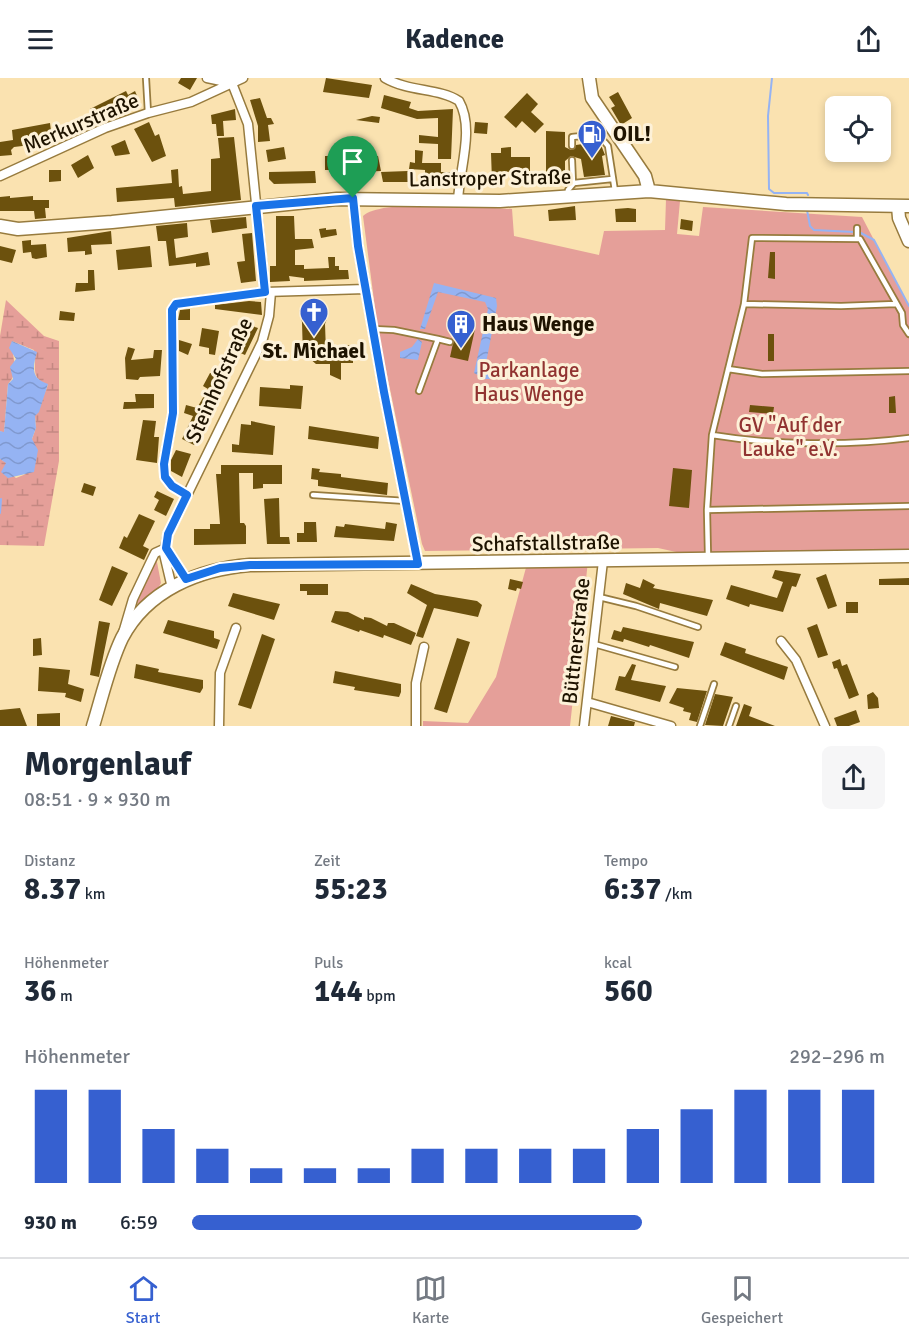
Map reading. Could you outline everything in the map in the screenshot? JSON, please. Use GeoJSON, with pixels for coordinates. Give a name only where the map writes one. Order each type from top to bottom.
{"type":"FeatureCollection","features":[{"type":"Feature","properties":{"kind":"street"},"geometry":{"type":"LineString","coordinates":[[207,78],[231,80]]}},
{"type":"Feature","properties":{"kind":"street","name":"Merkurstraße"},"geometry":{"type":"LineString","coordinates":[[0,176],[105,128],[148,113],[191,102],[231,80],[243,78]]}},
{"type":"Feature","properties":{"kind":"street"},"geometry":{"type":"LineString","coordinates":[[385,78],[402,87],[447,96],[459,101],[464,114],[465,134],[458,201]]}},
{"type":"Feature","properties":{"kind":"street"},"geometry":{"type":"LineString","coordinates":[[589,78],[592,98],[645,176],[649,190]]}},
{"type":"Feature","properties":{"kind":"street","name":"Steinhofstraße"},"geometry":{"type":"LineString","coordinates":[[172,588],[165,565],[168,534],[262,342],[269,316],[248,124],[231,80]]}},
{"type":"Feature","properties":{"kind":"street","name":"Lanstroper Straße"},"geometry":{"type":"LineString","coordinates":[[0,226],[18,229],[112,222],[353,198],[458,201],[567,197],[649,190],[786,204],[903,206]]}},
{"type":"Feature","properties":{"kind":"street"},"geometry":{"type":"LineString","coordinates":[[353,198],[353,215],[366,289],[418,564]]}},
{"type":"Feature","properties":{"kind":"street"},"geometry":{"type":"LineString","coordinates":[[903,206],[899,218],[909,241]]}},
{"type":"Feature","properties":{"kind":"street"},"geometry":{"type":"LineString","coordinates":[[187,495],[172,486],[165,477],[164,464],[173,413],[172,310],[176,304],[268,292],[366,289]]}},
{"type":"Feature","properties":{"kind":"street"},"geometry":{"type":"LineString","coordinates":[[166,548],[186,579]]}},
{"type":"Feature","properties":{"kind":"street","name":"Steinhofstraße"},"geometry":{"type":"LineString","coordinates":[[93,726],[123,638],[124,622],[155,553],[166,548]]}},
{"type":"Feature","properties":{"kind":"street","name":"Schafstallstraße"},"geometry":{"type":"LineString","coordinates":[[186,579],[220,568],[250,565],[909,556]]}},
{"type":"Feature","properties":{"kind":"street","name":"Büttnerstraße"},"geometry":{"type":"LineString","coordinates":[[584,726],[603,561]]}},
{"type":"Feature","properties":{"kind":"street","name":"Steinhofstraße"},"geometry":{"type":"LineString","coordinates":[[123,638],[146,608],[186,579]]}},
{"type":"Feature","properties":{"kind":"street"},"geometry":{"type":"LineString","coordinates":[[219,726],[220,673],[236,628]]}},
{"type":"Feature","properties":{"kind":"street"},"geometry":{"type":"LineString","coordinates":[[781,641],[796,660],[825,726]]}},
{"type":"Feature","properties":{"kind":"street"},"geometry":{"type":"LineString","coordinates":[[416,726],[416,683],[424,647]]}},
{"type":"Feature","properties":{"kind":"street"},"geometry":{"type":"LineString","coordinates":[[587,702],[671,726]]}},
{"type":"Feature","properties":{"kind":"lane"},"geometry":{"type":"LineString","coordinates":[[146,78],[148,113]]}},
{"type":"Feature","properties":{"kind":"lane"},"geometry":{"type":"LineString","coordinates":[[572,146],[572,137],[593,136],[605,141],[608,146],[615,193]]}},
{"type":"Feature","properties":{"kind":"lane"},"geometry":{"type":"LineString","coordinates":[[567,197],[573,184],[572,160]]}},
{"type":"Feature","properties":{"kind":"lane"},"geometry":{"type":"LineString","coordinates":[[573,184],[612,179]]}},
{"type":"Feature","properties":{"kind":"lane"},"geometry":{"type":"LineString","coordinates":[[857,228],[857,239]]}},
{"type":"Feature","properties":{"kind":"lane"},"geometry":{"type":"LineString","coordinates":[[708,559],[707,510],[712,435],[744,304],[752,238],[860,239],[896,304],[909,334]]}},
{"type":"Feature","properties":{"kind":"lane"},"geometry":{"type":"LineString","coordinates":[[744,304],[841,306],[896,304]]}},
{"type":"Feature","properties":{"kind":"lane"},"geometry":{"type":"LineString","coordinates":[[374,330],[394,330],[450,342]]}},
{"type":"Feature","properties":{"kind":"lane"},"geometry":{"type":"LineString","coordinates":[[418,391],[438,339]]}},
{"type":"Feature","properties":{"kind":"lane"},"geometry":{"type":"LineString","coordinates":[[728,369],[762,374],[909,371]]}},
{"type":"Feature","properties":{"kind":"lane"},"geometry":{"type":"LineString","coordinates":[[712,435],[741,440],[814,441],[909,438]]}},
{"type":"Feature","properties":{"kind":"lane"},"geometry":{"type":"LineString","coordinates":[[313,495],[406,501]]}},
{"type":"Feature","properties":{"kind":"lane"},"geometry":{"type":"LineString","coordinates":[[707,510],[909,506]]}},
{"type":"Feature","properties":{"kind":"lane"},"geometry":{"type":"LineString","coordinates":[[598,597],[636,606],[698,627]]}},
{"type":"Feature","properties":{"kind":"lane"},"geometry":{"type":"LineString","coordinates":[[593,644],[609,646],[675,667]]}},
{"type":"Feature","properties":{"kind":"lane"},"geometry":{"type":"LineString","coordinates":[[700,726],[714,684]]}},
{"type":"Feature","properties":{"kind":"lane"},"geometry":{"type":"LineString","coordinates":[[729,726],[736,706]]}},
{"type":"Feature","properties":{"kind":"green space"},"geometry":{"type":"Polygon","coordinates":[[[666,199],[680,201],[677,234],[699,236],[703,207],[862,217],[909,307],[909,550],[708,559],[658,548],[425,551],[378,331],[363,216],[374,210],[411,206],[512,209],[514,236],[599,255],[604,231],[665,230],[666,199]]]}},
{"type":"Feature","properties":{"kind":"green space"},"geometry":{"type":"Polygon","coordinates":[[[6,300],[44,336],[59,341],[59,461],[44,546],[0,545],[0,459],[7,463],[4,469],[16,478],[26,474],[35,456],[32,439],[36,428],[35,416],[48,385],[36,375],[34,350],[12,341],[15,368],[8,384],[4,433],[0,431],[0,336],[6,300]]]}},
{"type":"Feature","properties":{"kind":"green space"},"geometry":{"type":"Polygon","coordinates":[[[156,557],[161,583],[157,590],[136,605],[135,603],[156,557]]]}},
{"type":"Feature","properties":{"kind":"green space"},"geometry":{"type":"Polygon","coordinates":[[[588,561],[570,726],[423,726],[423,721],[468,723],[496,677],[527,564],[588,561]]]}},
{"type":"Feature","properties":{"kind":"water"},"geometry":{"type":"Polygon","coordinates":[[[434,283],[496,298],[497,306],[486,363],[500,373],[497,379],[485,379],[474,373],[488,309],[485,302],[438,292],[425,329],[420,329],[434,283]]]}},
{"type":"Feature","properties":{"kind":"water"},"geometry":{"type":"Polygon","coordinates":[[[418,339],[422,342],[418,360],[400,358],[400,352],[412,347],[418,339]]]}},
{"type":"Feature","properties":{"kind":"water"},"geometry":{"type":"Polygon","coordinates":[[[12,341],[37,352],[34,371],[38,379],[48,384],[39,412],[35,416],[36,428],[32,439],[38,450],[34,472],[8,478],[1,472],[6,463],[0,459],[0,431],[4,432],[8,384],[13,379],[10,367],[16,359],[9,348],[12,341]]]}},
{"type":"Feature","properties":{"kind":"building"},"geometry":{"type":"Polygon","coordinates":[[[181,78],[197,78],[190,90],[178,83],[181,78]]]}},
{"type":"Feature","properties":{"kind":"building"},"geometry":{"type":"Polygon","coordinates":[[[326,78],[372,85],[369,98],[323,92],[326,78]]]}},
{"type":"Feature","properties":{"kind":"building"},"geometry":{"type":"Polygon","coordinates":[[[126,91],[128,95],[135,91],[138,98],[95,119],[90,109],[126,91]]]}},
{"type":"Feature","properties":{"kind":"building"},"geometry":{"type":"Polygon","coordinates":[[[618,92],[632,118],[621,125],[611,108],[615,106],[609,97],[618,92]]]}},
{"type":"Feature","properties":{"kind":"building"},"geometry":{"type":"Polygon","coordinates":[[[527,93],[538,104],[531,112],[544,124],[535,133],[522,121],[516,128],[504,117],[527,93]]]}},
{"type":"Feature","properties":{"kind":"building"},"geometry":{"type":"Polygon","coordinates":[[[384,95],[411,102],[409,108],[418,111],[453,109],[451,159],[438,159],[438,144],[419,143],[419,135],[438,137],[438,118],[417,119],[381,108],[384,95]]]}},
{"type":"Feature","properties":{"kind":"building"},"geometry":{"type":"Polygon","coordinates":[[[260,98],[267,118],[271,118],[274,124],[268,125],[270,141],[258,142],[258,126],[250,100],[260,98]]]}},
{"type":"Feature","properties":{"kind":"building"},"geometry":{"type":"Polygon","coordinates":[[[235,109],[236,120],[223,121],[224,136],[217,136],[216,124],[212,124],[211,115],[235,109]]]}},
{"type":"Feature","properties":{"kind":"building"},"geometry":{"type":"Polygon","coordinates":[[[372,116],[380,117],[379,123],[356,120],[372,116]]]}},
{"type":"Feature","properties":{"kind":"building"},"geometry":{"type":"Polygon","coordinates":[[[74,121],[77,129],[55,139],[55,142],[14,147],[11,150],[12,155],[0,156],[0,142],[13,140],[12,130],[50,123],[51,131],[74,121]]]}},
{"type":"Feature","properties":{"kind":"building"},"geometry":{"type":"Polygon","coordinates":[[[149,122],[155,136],[159,134],[166,156],[152,162],[134,129],[149,122]]]}},
{"type":"Feature","properties":{"kind":"building"},"geometry":{"type":"Polygon","coordinates":[[[475,122],[488,123],[487,134],[474,133],[475,122]]]}},
{"type":"Feature","properties":{"kind":"building"},"geometry":{"type":"Polygon","coordinates":[[[546,131],[565,132],[565,147],[571,150],[576,145],[596,142],[601,145],[605,155],[602,156],[605,175],[584,177],[581,159],[571,156],[565,161],[565,172],[557,172],[557,185],[542,185],[542,172],[546,172],[546,131]]]}},
{"type":"Feature","properties":{"kind":"building"},"geometry":{"type":"Polygon","coordinates":[[[234,137],[241,200],[175,207],[174,198],[117,202],[116,188],[172,183],[171,170],[178,169],[179,187],[182,186],[183,194],[211,191],[211,159],[220,158],[218,138],[234,137]]]}},
{"type":"Feature","properties":{"kind":"building"},"geometry":{"type":"Polygon","coordinates":[[[125,140],[130,154],[115,156],[111,146],[125,140]]]}},
{"type":"Feature","properties":{"kind":"building"},"geometry":{"type":"Polygon","coordinates":[[[284,147],[286,159],[268,162],[266,150],[284,147]]]}},
{"type":"Feature","properties":{"kind":"building"},"geometry":{"type":"Polygon","coordinates":[[[511,147],[511,157],[530,157],[530,171],[500,172],[500,181],[492,181],[491,153],[501,153],[501,148],[511,147]]]}},
{"type":"Feature","properties":{"kind":"building"},"geometry":{"type":"Polygon","coordinates":[[[415,150],[423,151],[422,163],[441,163],[441,172],[450,172],[449,180],[425,182],[425,170],[409,169],[410,162],[415,163],[415,150]]]}},
{"type":"Feature","properties":{"kind":"building"},"geometry":{"type":"Polygon","coordinates":[[[88,155],[94,168],[78,178],[71,165],[88,155]]]}},
{"type":"Feature","properties":{"kind":"building"},"geometry":{"type":"Polygon","coordinates":[[[325,156],[346,156],[356,161],[347,170],[325,170],[325,156]]]}},
{"type":"Feature","properties":{"kind":"building"},"geometry":{"type":"Polygon","coordinates":[[[357,156],[378,156],[381,171],[357,172],[357,156]]]}},
{"type":"Feature","properties":{"kind":"building"},"geometry":{"type":"Polygon","coordinates":[[[49,170],[61,170],[61,181],[49,182],[49,170]]]}},
{"type":"Feature","properties":{"kind":"building"},"geometry":{"type":"Polygon","coordinates":[[[315,171],[316,183],[274,184],[269,179],[269,172],[315,171]]]}},
{"type":"Feature","properties":{"kind":"building"},"geometry":{"type":"Polygon","coordinates":[[[408,171],[408,182],[383,182],[381,172],[408,171]]]}},
{"type":"Feature","properties":{"kind":"building"},"geometry":{"type":"Polygon","coordinates":[[[10,196],[10,198],[33,196],[33,200],[49,200],[49,208],[45,208],[46,218],[35,219],[34,211],[0,211],[0,197],[10,196]]]}},
{"type":"Feature","properties":{"kind":"building"},"geometry":{"type":"Polygon","coordinates":[[[575,206],[576,220],[549,221],[548,210],[575,206]]]}},
{"type":"Feature","properties":{"kind":"building"},"geometry":{"type":"Polygon","coordinates":[[[615,209],[636,209],[636,222],[616,222],[615,209]]]}},
{"type":"Feature","properties":{"kind":"building"},"geometry":{"type":"Polygon","coordinates":[[[276,216],[294,216],[295,239],[312,239],[314,248],[295,250],[295,265],[304,265],[304,269],[329,268],[328,257],[335,257],[335,266],[339,266],[339,270],[348,270],[349,279],[304,281],[304,278],[289,276],[290,281],[270,282],[270,266],[276,266],[276,216]]]}},
{"type":"Feature","properties":{"kind":"building"},"geometry":{"type":"Polygon","coordinates":[[[246,217],[247,228],[212,233],[210,220],[246,217]]]}},
{"type":"Feature","properties":{"kind":"building"},"geometry":{"type":"Polygon","coordinates":[[[681,219],[693,221],[692,231],[680,229],[681,219]]]}},
{"type":"Feature","properties":{"kind":"building"},"geometry":{"type":"Polygon","coordinates":[[[187,223],[188,237],[174,239],[176,258],[208,252],[210,265],[196,267],[196,263],[169,266],[166,241],[158,241],[156,226],[187,223]]]}},
{"type":"Feature","properties":{"kind":"building"},"geometry":{"type":"Polygon","coordinates":[[[326,228],[326,230],[336,229],[337,235],[321,238],[319,229],[326,228]]]}},
{"type":"Feature","properties":{"kind":"building"},"geometry":{"type":"Polygon","coordinates":[[[111,231],[112,244],[91,245],[92,254],[85,255],[85,251],[68,252],[67,238],[111,231]]]}},
{"type":"Feature","properties":{"kind":"building"},"geometry":{"type":"Polygon","coordinates":[[[252,233],[256,281],[241,283],[237,262],[245,261],[242,234],[252,233]]]}},
{"type":"Feature","properties":{"kind":"building"},"geometry":{"type":"Polygon","coordinates":[[[31,240],[31,245],[46,244],[47,257],[36,259],[32,258],[31,252],[23,253],[22,241],[31,240]]]}},
{"type":"Feature","properties":{"kind":"building"},"geometry":{"type":"Polygon","coordinates":[[[0,246],[16,250],[12,263],[0,260],[0,246]]]}},
{"type":"Feature","properties":{"kind":"building"},"geometry":{"type":"Polygon","coordinates":[[[150,246],[152,267],[118,270],[116,250],[150,246]]]}},
{"type":"Feature","properties":{"kind":"building"},"geometry":{"type":"Polygon","coordinates":[[[770,252],[775,252],[775,279],[768,278],[770,252]]]}},
{"type":"Feature","properties":{"kind":"building"},"geometry":{"type":"Polygon","coordinates":[[[88,270],[94,270],[95,290],[75,292],[76,283],[88,283],[88,270]]]}},
{"type":"Feature","properties":{"kind":"building"},"geometry":{"type":"Polygon","coordinates":[[[261,302],[262,315],[215,309],[215,305],[261,302]]]}},
{"type":"Feature","properties":{"kind":"building","name":"St. Michael"},"geometry":{"type":"Polygon","coordinates":[[[303,308],[328,316],[325,324],[326,352],[339,351],[339,345],[353,345],[353,363],[341,363],[341,380],[330,375],[330,364],[316,364],[309,358],[303,358],[302,322],[299,311],[303,308]]]}},
{"type":"Feature","properties":{"kind":"building"},"geometry":{"type":"Polygon","coordinates":[[[190,309],[190,320],[178,320],[180,310],[190,309]]]}},
{"type":"Feature","properties":{"kind":"building"},"geometry":{"type":"Polygon","coordinates":[[[60,311],[75,313],[74,321],[59,320],[60,311]]]}},
{"type":"Feature","properties":{"kind":"building"},"geometry":{"type":"Polygon","coordinates":[[[246,324],[258,328],[245,355],[236,351],[246,324]]]}},
{"type":"Feature","properties":{"kind":"building","name":"Haus Wenge"},"geometry":{"type":"Polygon","coordinates":[[[457,325],[475,329],[468,361],[450,357],[457,325]]]}},
{"type":"Feature","properties":{"kind":"building"},"geometry":{"type":"Polygon","coordinates":[[[202,328],[219,331],[215,355],[209,354],[209,348],[199,346],[202,328]]]}},
{"type":"Feature","properties":{"kind":"building"},"geometry":{"type":"Polygon","coordinates":[[[768,334],[774,334],[774,361],[768,361],[768,334]]]}},
{"type":"Feature","properties":{"kind":"building"},"geometry":{"type":"Polygon","coordinates":[[[179,340],[192,344],[188,355],[179,351],[179,340]]]}},
{"type":"Feature","properties":{"kind":"building"},"geometry":{"type":"Polygon","coordinates":[[[128,347],[135,349],[131,360],[153,358],[154,350],[162,350],[160,376],[140,377],[138,380],[126,379],[125,358],[128,347]]]}},
{"type":"Feature","properties":{"kind":"building"},"geometry":{"type":"Polygon","coordinates":[[[210,373],[224,374],[211,397],[217,400],[200,430],[203,432],[194,445],[182,439],[193,416],[184,413],[186,405],[197,408],[208,389],[203,386],[210,373]]]}},
{"type":"Feature","properties":{"kind":"building"},"geometry":{"type":"Polygon","coordinates":[[[290,385],[303,386],[301,409],[259,406],[260,387],[290,389],[290,385]]]}},
{"type":"Feature","properties":{"kind":"building"},"geometry":{"type":"Polygon","coordinates":[[[135,394],[154,394],[154,408],[123,409],[124,402],[136,402],[135,394]]]}},
{"type":"Feature","properties":{"kind":"building"},"geometry":{"type":"Polygon","coordinates":[[[895,396],[896,413],[889,413],[889,397],[895,396]]]}},
{"type":"Feature","properties":{"kind":"building"},"geometry":{"type":"Polygon","coordinates":[[[750,405],[774,407],[773,414],[749,412],[750,405]]]}},
{"type":"Feature","properties":{"kind":"building"},"geometry":{"type":"Polygon","coordinates":[[[143,420],[156,421],[154,437],[159,437],[157,463],[136,460],[143,420]]]}},
{"type":"Feature","properties":{"kind":"building"},"geometry":{"type":"Polygon","coordinates":[[[251,421],[275,426],[273,455],[232,452],[232,444],[239,445],[241,424],[251,425],[251,421]]]}},
{"type":"Feature","properties":{"kind":"building"},"geometry":{"type":"Polygon","coordinates":[[[309,426],[379,437],[378,449],[308,439],[309,426]]]}},
{"type":"Feature","properties":{"kind":"building"},"geometry":{"type":"Polygon","coordinates":[[[176,450],[191,454],[182,477],[171,471],[171,460],[176,450]]]}},
{"type":"Feature","properties":{"kind":"building"},"geometry":{"type":"Polygon","coordinates":[[[221,465],[282,465],[282,484],[263,484],[263,488],[253,489],[253,473],[239,473],[240,523],[246,526],[246,544],[194,545],[194,529],[210,529],[210,524],[220,524],[216,474],[221,474],[221,465]]]}},
{"type":"Feature","properties":{"kind":"building"},"geometry":{"type":"Polygon","coordinates":[[[312,468],[320,469],[319,472],[341,474],[341,477],[388,483],[387,495],[318,486],[318,480],[311,479],[312,468]]]}},
{"type":"Feature","properties":{"kind":"building"},"geometry":{"type":"Polygon","coordinates":[[[673,468],[692,470],[689,508],[669,506],[673,468]]]}},
{"type":"Feature","properties":{"kind":"building"},"geometry":{"type":"Polygon","coordinates":[[[84,483],[96,487],[93,496],[81,492],[84,483]]]}},
{"type":"Feature","properties":{"kind":"building"},"geometry":{"type":"Polygon","coordinates":[[[157,491],[174,499],[166,516],[154,510],[159,500],[154,497],[157,491]]]}},
{"type":"Feature","properties":{"kind":"building"},"geometry":{"type":"Polygon","coordinates":[[[279,498],[280,537],[289,537],[290,544],[267,544],[264,499],[279,498]]]}},
{"type":"Feature","properties":{"kind":"building"},"geometry":{"type":"Polygon","coordinates":[[[139,514],[155,521],[143,546],[149,549],[144,560],[119,548],[124,536],[127,538],[139,514]]]}},
{"type":"Feature","properties":{"kind":"building"},"geometry":{"type":"Polygon","coordinates":[[[304,522],[316,522],[317,542],[297,542],[297,533],[304,533],[304,522]]]}},
{"type":"Feature","properties":{"kind":"building"},"geometry":{"type":"Polygon","coordinates":[[[386,522],[397,524],[394,541],[334,537],[336,526],[344,527],[345,524],[385,529],[386,522]]]}},
{"type":"Feature","properties":{"kind":"building"},"geometry":{"type":"Polygon","coordinates":[[[112,566],[128,573],[112,606],[99,600],[112,566]]]}},
{"type":"Feature","properties":{"kind":"building"},"geometry":{"type":"Polygon","coordinates":[[[775,570],[801,574],[796,587],[792,586],[783,612],[750,604],[749,607],[726,599],[731,585],[777,598],[783,582],[772,578],[775,570]]]}},
{"type":"Feature","properties":{"kind":"building"},"geometry":{"type":"Polygon","coordinates":[[[826,574],[837,606],[828,609],[816,578],[826,574]]]}},
{"type":"Feature","properties":{"kind":"building"},"geometry":{"type":"Polygon","coordinates":[[[909,578],[909,585],[879,585],[879,579],[909,578]]]}},
{"type":"Feature","properties":{"kind":"building"},"geometry":{"type":"Polygon","coordinates":[[[510,579],[523,582],[521,589],[517,588],[516,591],[508,589],[510,579]]]}},
{"type":"Feature","properties":{"kind":"building"},"geometry":{"type":"Polygon","coordinates":[[[643,579],[655,585],[653,588],[713,600],[707,616],[660,603],[659,609],[623,594],[626,583],[640,588],[643,579]]]}},
{"type":"Feature","properties":{"kind":"building"},"geometry":{"type":"Polygon","coordinates":[[[300,584],[328,584],[328,595],[307,595],[307,591],[300,591],[300,584]]]}},
{"type":"Feature","properties":{"kind":"building"},"geometry":{"type":"Polygon","coordinates":[[[411,584],[435,594],[477,601],[482,605],[478,617],[434,608],[423,638],[416,636],[427,605],[407,593],[411,584]]]}},
{"type":"Feature","properties":{"kind":"building"},"geometry":{"type":"Polygon","coordinates":[[[233,593],[280,604],[274,620],[228,606],[233,593]]]}},
{"type":"Feature","properties":{"kind":"building"},"geometry":{"type":"Polygon","coordinates":[[[846,602],[858,602],[858,613],[846,613],[846,602]]]}},
{"type":"Feature","properties":{"kind":"building"},"geometry":{"type":"Polygon","coordinates":[[[335,611],[348,612],[364,620],[364,617],[371,618],[387,626],[388,623],[394,623],[416,633],[411,645],[384,635],[383,638],[360,630],[359,632],[331,622],[335,611]]]}},
{"type":"Feature","properties":{"kind":"building"},"geometry":{"type":"Polygon","coordinates":[[[168,620],[214,631],[214,638],[220,640],[217,649],[163,633],[168,620]]]}},
{"type":"Feature","properties":{"kind":"building"},"geometry":{"type":"Polygon","coordinates":[[[99,621],[110,623],[99,677],[90,675],[99,621]]]}},
{"type":"Feature","properties":{"kind":"building"},"geometry":{"type":"Polygon","coordinates":[[[817,624],[828,655],[818,658],[807,628],[817,624]]]}},
{"type":"Feature","properties":{"kind":"building"},"geometry":{"type":"Polygon","coordinates":[[[623,627],[694,642],[689,658],[650,645],[649,647],[624,639],[623,642],[611,639],[614,630],[621,632],[623,627]]]}},
{"type":"Feature","properties":{"kind":"building"},"geometry":{"type":"Polygon","coordinates":[[[262,634],[275,639],[251,709],[238,705],[262,634]]]}},
{"type":"Feature","properties":{"kind":"building"},"geometry":{"type":"Polygon","coordinates":[[[41,638],[42,655],[33,656],[33,639],[41,638]]]}},
{"type":"Feature","properties":{"kind":"building"},"geometry":{"type":"Polygon","coordinates":[[[457,638],[470,642],[447,713],[434,709],[457,638]]]}},
{"type":"Feature","properties":{"kind":"building"},"geometry":{"type":"Polygon","coordinates":[[[725,642],[746,649],[745,653],[788,667],[784,680],[720,655],[725,642]]]}},
{"type":"Feature","properties":{"kind":"building"},"geometry":{"type":"Polygon","coordinates":[[[840,659],[842,666],[847,664],[859,695],[849,699],[837,668],[834,669],[832,662],[840,659]]]}},
{"type":"Feature","properties":{"kind":"building"},"geometry":{"type":"Polygon","coordinates":[[[136,664],[159,669],[158,672],[203,680],[203,688],[200,693],[134,678],[136,664]]]}},
{"type":"Feature","properties":{"kind":"building"},"geometry":{"type":"Polygon","coordinates":[[[632,664],[636,665],[631,680],[666,686],[660,702],[615,690],[619,676],[625,677],[632,664]]]}},
{"type":"Feature","properties":{"kind":"building"},"geometry":{"type":"Polygon","coordinates":[[[39,667],[70,670],[68,684],[84,689],[81,702],[65,697],[66,693],[38,691],[39,667]]]}},
{"type":"Feature","properties":{"kind":"building"},"geometry":{"type":"Polygon","coordinates":[[[335,671],[401,684],[401,692],[399,697],[354,690],[355,687],[333,683],[335,671]]]}},
{"type":"Feature","properties":{"kind":"building"},"geometry":{"type":"Polygon","coordinates":[[[677,688],[707,691],[697,722],[689,720],[691,713],[683,711],[684,708],[669,703],[677,688]]]}},
{"type":"Feature","properties":{"kind":"building"},"geometry":{"type":"Polygon","coordinates":[[[873,692],[878,698],[879,708],[868,709],[867,695],[873,692]]]}},
{"type":"Feature","properties":{"kind":"building"},"geometry":{"type":"Polygon","coordinates":[[[715,694],[733,697],[723,726],[705,725],[715,694]]]}},
{"type":"Feature","properties":{"kind":"building"},"geometry":{"type":"Polygon","coordinates":[[[744,704],[752,707],[749,716],[775,726],[736,726],[744,704]]]}},
{"type":"Feature","properties":{"kind":"building"},"geometry":{"type":"Polygon","coordinates":[[[20,708],[27,726],[0,726],[0,710],[20,708]]]}},
{"type":"Feature","properties":{"kind":"building"},"geometry":{"type":"Polygon","coordinates":[[[856,710],[860,722],[849,726],[837,726],[834,718],[856,710]]]}},
{"type":"Feature","properties":{"kind":"building"},"geometry":{"type":"Polygon","coordinates":[[[60,713],[60,726],[37,726],[37,714],[60,713]]]}},
{"type":"Feature","properties":{"kind":"building"},"geometry":{"type":"Polygon","coordinates":[[[611,716],[635,722],[634,726],[608,726],[611,716]]]}},
{"type":"Feature","properties":{"kind":"waterway"},"geometry":{"type":"LineString","coordinates":[[772,78],[768,116],[769,189],[774,193],[807,193],[808,195]]}},
{"type":"Feature","properties":{"kind":"waterway"},"geometry":{"type":"LineString","coordinates":[[807,210],[810,226],[814,230],[854,232]]}},
{"type":"Feature","properties":{"kind":"waterway"},"geometry":{"type":"LineString","coordinates":[[861,233],[874,240],[909,306]]}},
{"type":"Feature","properties":{"kind":"waterway"},"geometry":{"type":"LineString","coordinates":[[0,513],[1,499]]}},
{"type":"Feature","properties":{"kind":"place","name":"OIL!"},"geometry":{"type":"Point","coordinates":[592,160]}},
{"type":"Feature","properties":{"kind":"place","name":"St. Michael"},"geometry":{"type":"Point","coordinates":[314,338]}},
{"type":"Feature","properties":{"kind":"place","name":"Haus Wenge"},"geometry":{"type":"Point","coordinates":[461,350]}},
{"type":"Feature","properties":{"kind":"route"},"geometry":{"type":"LineString","coordinates":[[353,198],[358,246],[418,564],[250,565],[220,568],[186,579],[166,548],[168,534],[187,495],[172,486],[165,477],[164,464],[173,413],[172,310],[176,304],[194,300],[265,292],[256,206],[353,198]]}},
{"type":"Feature","properties":{"kind":"park label","name":"Parkanlage Haus Wenge"},"geometry":{"type":"Point","coordinates":[529,382]}},
{"type":"Feature","properties":{"kind":"park label","name":"GV \"Auf der Lauke\" e.V."},"geometry":{"type":"Point","coordinates":[790,437]}}]}
